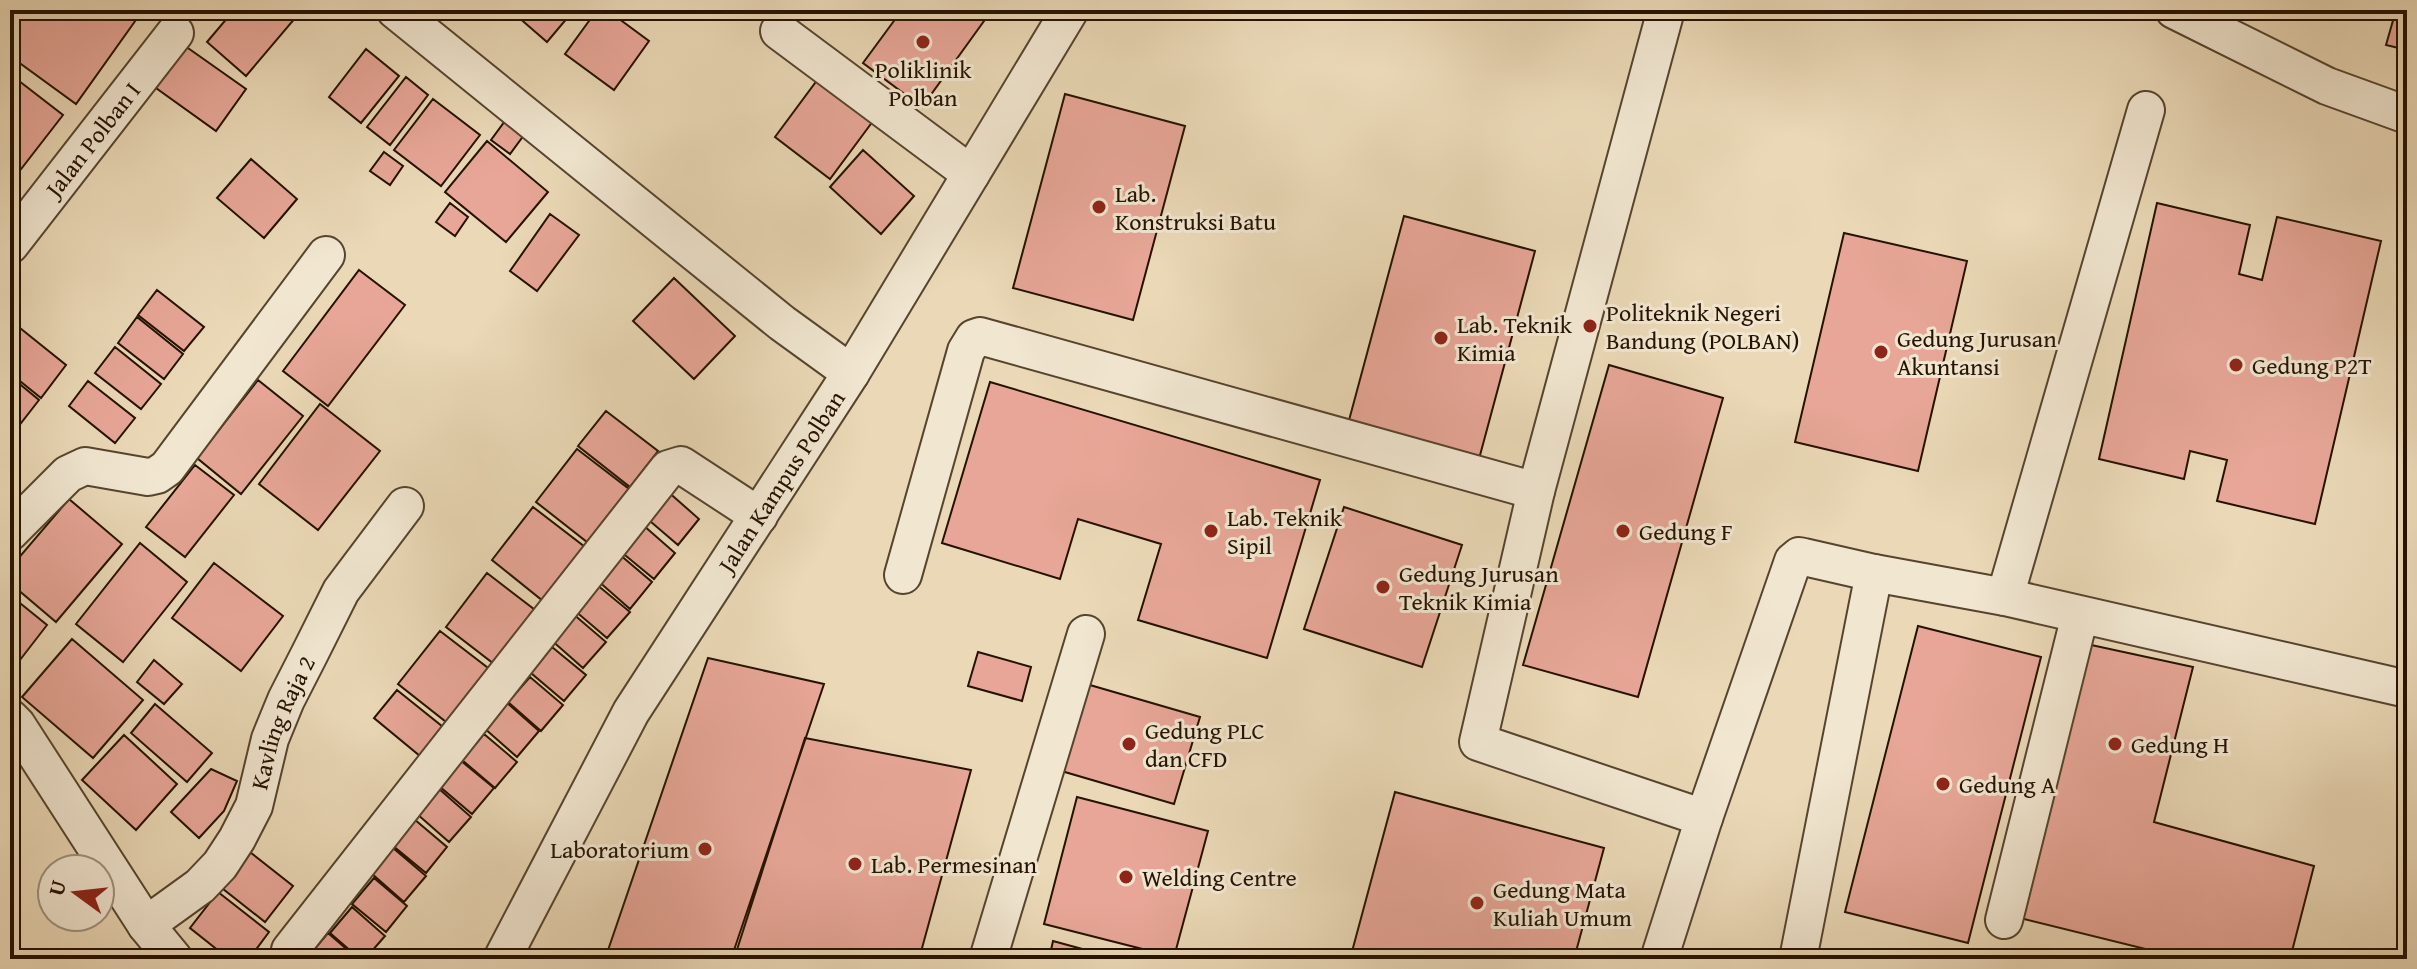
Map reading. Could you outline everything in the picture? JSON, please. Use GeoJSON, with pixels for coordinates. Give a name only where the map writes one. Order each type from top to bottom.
{"type":"FeatureCollection","features":[{"type":"Feature","properties":{"kind":"street"},"geometry":{"type":"LineString","coordinates":[[395,10],[782,323],[851,373]]}},
{"type":"Feature","properties":{"kind":"street","name":"Jalan Kampus Polban"},"geometry":{"type":"LineString","coordinates":[[502,959],[631,712],[851,373],[1070,10]]}},
{"type":"Feature","properties":{"kind":"street"},"geometry":{"type":"LineString","coordinates":[[1666,10],[1536,491],[1478,742],[1704,818]]}},
{"type":"Feature","properties":{"kind":"street"},"geometry":{"type":"LineString","coordinates":[[2174,10],[2327,86],[2407,115]]}},
{"type":"Feature","properties":{"kind":"street"},"geometry":{"type":"LineString","coordinates":[[779,31],[971,174]]}},
{"type":"Feature","properties":{"kind":"street","name":"Jalan Polban I"},"geometry":{"type":"LineString","coordinates":[[10,245],[175,33]]}},
{"type":"Feature","properties":{"kind":"street"},"geometry":{"type":"LineString","coordinates":[[2005,597],[2146,110]]}},
{"type":"Feature","properties":{"kind":"street"},"geometry":{"type":"LineString","coordinates":[[10,532],[68,474],[85,466],[148,477],[167,468],[326,255]]}},
{"type":"Feature","properties":{"kind":"street"},"geometry":{"type":"LineString","coordinates":[[903,575],[966,351],[974,338],[980,336],[1536,491]]}},
{"type":"Feature","properties":{"kind":"street"},"geometry":{"type":"LineString","coordinates":[[290,950],[668,469],[681,465],[759,516]]}},
{"type":"Feature","properties":{"kind":"street","name":"Kavling Raja 2"},"geometry":{"type":"LineString","coordinates":[[146,925],[200,886],[220,865],[237,839],[254,806],[270,739],[286,700],[341,591],[405,506]]}},
{"type":"Feature","properties":{"kind":"street"},"geometry":{"type":"LineString","coordinates":[[1659,959],[1793,561],[1799,556],[2005,597],[2407,689]]}},
{"type":"Feature","properties":{"kind":"street"},"geometry":{"type":"LineString","coordinates":[[1798,959],[1874,573]]}},
{"type":"Feature","properties":{"kind":"street"},"geometry":{"type":"LineString","coordinates":[[2004,920],[2080,615]]}},
{"type":"Feature","properties":{"kind":"street"},"geometry":{"type":"LineString","coordinates":[[988,959],[1086,634]]}},
{"type":"Feature","properties":{"kind":"street"},"geometry":{"type":"LineString","coordinates":[[10,718],[146,925],[174,959]]}},
{"type":"Feature","properties":{"kind":"building"},"geometry":{"type":"Polygon","coordinates":[[[10,10],[143,10],[76,104],[10,56],[10,10]]]}},
{"type":"Feature","properties":{"kind":"building"},"geometry":{"type":"Polygon","coordinates":[[[234,10],[302,10],[246,76],[207,42],[234,10]]]}},
{"type":"Feature","properties":{"kind":"building"},"geometry":{"type":"Polygon","coordinates":[[[510,10],[574,10],[547,42],[510,10]]]}},
{"type":"Feature","properties":{"kind":"building"},"geometry":{"type":"Polygon","coordinates":[[[597,10],[607,10],[649,41],[614,90],[565,54],[597,10]]]}},
{"type":"Feature","properties":{"kind":"building","name":"Poliklinik Polban"},"geometry":{"type":"Polygon","coordinates":[[[902,10],[968,10],[984,21],[922,107],[863,63],[902,10]]]}},
{"type":"Feature","properties":{"kind":"building"},"geometry":{"type":"Polygon","coordinates":[[[2396,10],[2407,10],[2407,50],[2386,45],[2396,10]]]}},
{"type":"Feature","properties":{"kind":"building"},"geometry":{"type":"Polygon","coordinates":[[[178,41],[246,89],[216,131],[149,83],[178,41]]]}},
{"type":"Feature","properties":{"kind":"building"},"geometry":{"type":"Polygon","coordinates":[[[366,49],[399,76],[361,123],[329,97],[366,49]]]}},
{"type":"Feature","properties":{"kind":"building"},"geometry":{"type":"Polygon","coordinates":[[[10,74],[63,115],[11,182],[10,181],[10,74]]]}},
{"type":"Feature","properties":{"kind":"building"},"geometry":{"type":"Polygon","coordinates":[[[821,75],[876,117],[830,179],[775,137],[821,75]]]}},
{"type":"Feature","properties":{"kind":"building"},"geometry":{"type":"Polygon","coordinates":[[[406,77],[428,95],[390,145],[367,127],[406,77]]]}},
{"type":"Feature","properties":{"kind":"building","name":"Lab. Konstruksi Batu"},"geometry":{"type":"Polygon","coordinates":[[[1065,94],[1185,126],[1133,320],[1013,288],[1065,94]]]}},
{"type":"Feature","properties":{"kind":"building"},"geometry":{"type":"Polygon","coordinates":[[[433,99],[480,135],[441,186],[394,150],[433,99]]]}},
{"type":"Feature","properties":{"kind":"building"},"geometry":{"type":"Polygon","coordinates":[[[505,121],[524,135],[510,154],[491,140],[505,121]]]}},
{"type":"Feature","properties":{"kind":"building"},"geometry":{"type":"Polygon","coordinates":[[[487,141],[548,192],[506,242],[445,192],[487,141]]]}},
{"type":"Feature","properties":{"kind":"building"},"geometry":{"type":"Polygon","coordinates":[[[863,150],[914,196],[881,234],[830,187],[863,150]]]}},
{"type":"Feature","properties":{"kind":"building"},"geometry":{"type":"Polygon","coordinates":[[[384,152],[403,166],[390,185],[370,171],[384,152]]]}},
{"type":"Feature","properties":{"kind":"building"},"geometry":{"type":"Polygon","coordinates":[[[251,159],[297,199],[264,238],[217,198],[251,159]]]}},
{"type":"Feature","properties":{"kind":"building"},"geometry":{"type":"Polygon","coordinates":[[[450,203],[468,217],[455,236],[436,222],[450,203]]]}},
{"type":"Feature","properties":{"kind":"building","name":"Gedung P2T"},"geometry":{"type":"Polygon","coordinates":[[[2157,203],[2250,225],[2239,274],[2262,280],[2277,217],[2381,241],[2315,524],[2217,501],[2227,460],[2190,451],[2184,479],[2099,459],[2157,203]]]}},
{"type":"Feature","properties":{"kind":"building"},"geometry":{"type":"Polygon","coordinates":[[[550,214],[579,235],[537,291],[510,271],[550,214]]]}},
{"type":"Feature","properties":{"kind":"building","name":"Lab. Teknik Kimia"},"geometry":{"type":"Polygon","coordinates":[[[1404,216],[1535,251],[1479,459],[1348,424],[1404,216]]]}},
{"type":"Feature","properties":{"kind":"building","name":"Gedung Jurusan Akuntansi"},"geometry":{"type":"Polygon","coordinates":[[[1844,233],[1967,261],[1918,471],[1795,442],[1844,233]]]}},
{"type":"Feature","properties":{"kind":"building"},"geometry":{"type":"Polygon","coordinates":[[[359,270],[405,305],[328,406],[283,371],[359,270]]]}},
{"type":"Feature","properties":{"kind":"building"},"geometry":{"type":"Polygon","coordinates":[[[674,278],[735,336],[694,379],[633,321],[674,278]]]}},
{"type":"Feature","properties":{"kind":"building"},"geometry":{"type":"Polygon","coordinates":[[[157,290],[204,327],[184,351],[138,315],[157,290]]]}},
{"type":"Feature","properties":{"kind":"building"},"geometry":{"type":"Polygon","coordinates":[[[137,317],[183,354],[164,379],[118,343],[137,317]]]}},
{"type":"Feature","properties":{"kind":"building"},"geometry":{"type":"Polygon","coordinates":[[[10,320],[66,365],[41,398],[10,373],[10,320]]]}},
{"type":"Feature","properties":{"kind":"building"},"geometry":{"type":"Polygon","coordinates":[[[115,347],[161,384],[141,409],[95,373],[115,347]]]}},
{"type":"Feature","properties":{"kind":"building","name":"Gedung F"},"geometry":{"type":"Polygon","coordinates":[[[1609,365],[1723,398],[1638,697],[1523,665],[1609,365]]]}},
{"type":"Feature","properties":{"kind":"building"},"geometry":{"type":"Polygon","coordinates":[[[10,376],[39,400],[14,432],[10,429],[10,376]]]}},
{"type":"Feature","properties":{"kind":"building"},"geometry":{"type":"Polygon","coordinates":[[[258,380],[303,416],[241,494],[197,458],[258,380]]]}},
{"type":"Feature","properties":{"kind":"building"},"geometry":{"type":"Polygon","coordinates":[[[88,381],[135,418],[115,443],[69,406],[88,381]]]}},
{"type":"Feature","properties":{"kind":"building","name":"Lab. Teknik Sipil"},"geometry":{"type":"Polygon","coordinates":[[[990,382],[1320,480],[1267,658],[1138,620],[1161,544],[1078,519],[1060,579],[942,543],[990,382]]]}},
{"type":"Feature","properties":{"kind":"building"},"geometry":{"type":"Polygon","coordinates":[[[320,404],[380,451],[318,530],[259,484],[320,404]]]}},
{"type":"Feature","properties":{"kind":"building"},"geometry":{"type":"Polygon","coordinates":[[[606,411],[658,451],[630,487],[578,446],[606,411]]]}},
{"type":"Feature","properties":{"kind":"building"},"geometry":{"type":"Polygon","coordinates":[[[577,449],[629,489],[587,542],[536,502],[577,449]]]}},
{"type":"Feature","properties":{"kind":"building"},"geometry":{"type":"Polygon","coordinates":[[[195,465],[234,495],[185,557],[146,527],[195,465]]]}},
{"type":"Feature","properties":{"kind":"building"},"geometry":{"type":"Polygon","coordinates":[[[666,490],[699,519],[678,545],[644,516],[666,490]]]}},
{"type":"Feature","properties":{"kind":"building"},"geometry":{"type":"Polygon","coordinates":[[[69,499],[122,544],[56,622],[10,583],[10,568],[69,499]]]}},
{"type":"Feature","properties":{"kind":"building"},"geometry":{"type":"Polygon","coordinates":[[[533,507],[585,547],[543,601],[492,560],[533,507]]]}},
{"type":"Feature","properties":{"kind":"building","name":"Gedung Jurusan Teknik Kimia"},"geometry":{"type":"Polygon","coordinates":[[[1344,507],[1462,545],[1422,667],[1304,629],[1344,507]]]}},
{"type":"Feature","properties":{"kind":"building"},"geometry":{"type":"Polygon","coordinates":[[[643,525],[675,553],[654,579],[620,551],[643,525]]]}},
{"type":"Feature","properties":{"kind":"building"},"geometry":{"type":"Polygon","coordinates":[[[140,543],[187,582],[123,662],[76,624],[140,543]]]}},
{"type":"Feature","properties":{"kind":"building"},"geometry":{"type":"Polygon","coordinates":[[[619,554],[652,582],[630,609],[597,580],[619,554]]]}},
{"type":"Feature","properties":{"kind":"building"},"geometry":{"type":"Polygon","coordinates":[[[214,563],[283,616],[241,671],[172,618],[214,563]]]}},
{"type":"Feature","properties":{"kind":"building"},"geometry":{"type":"Polygon","coordinates":[[[487,573],[539,613],[498,667],[446,627],[487,573]]]}},
{"type":"Feature","properties":{"kind":"building"},"geometry":{"type":"Polygon","coordinates":[[[596,584],[630,612],[607,638],[574,610],[596,584]]]}},
{"type":"Feature","properties":{"kind":"building"},"geometry":{"type":"Polygon","coordinates":[[[10,595],[47,625],[13,669],[10,667],[10,595]]]}},
{"type":"Feature","properties":{"kind":"building"},"geometry":{"type":"Polygon","coordinates":[[[572,613],[606,642],[583,668],[550,639],[572,613]]]}},
{"type":"Feature","properties":{"kind":"building","name":"Gedung A"},"geometry":{"type":"Polygon","coordinates":[[[1918,626],[2041,657],[1968,943],[1845,912],[1918,626]]]}},
{"type":"Feature","properties":{"kind":"building"},"geometry":{"type":"Polygon","coordinates":[[[440,631],[492,671],[450,725],[398,684],[440,631]]]}},
{"type":"Feature","properties":{"kind":"building"},"geometry":{"type":"Polygon","coordinates":[[[72,639],[143,700],[93,758],[22,697],[72,639]]]}},
{"type":"Feature","properties":{"kind":"building","name":"Gedung H"},"geometry":{"type":"Polygon","coordinates":[[[2082,643],[2193,667],[2154,822],[2314,866],[2290,959],[2186,959],[2012,916],[2082,643]]]}},
{"type":"Feature","properties":{"kind":"building"},"geometry":{"type":"Polygon","coordinates":[[[552,647],[586,675],[564,701],[531,673],[552,647]]]}},
{"type":"Feature","properties":{"kind":"building"},"geometry":{"type":"Polygon","coordinates":[[[978,652],[1031,667],[1022,701],[968,686],[978,652]]]}},
{"type":"Feature","properties":{"kind":"building","name":"Laboratorium"},"geometry":{"type":"Polygon","coordinates":[[[708,658],[824,684],[731,959],[605,959],[708,658]]]}},
{"type":"Feature","properties":{"kind":"building"},"geometry":{"type":"Polygon","coordinates":[[[154,660],[182,684],[164,704],[137,682],[154,660]]]}},
{"type":"Feature","properties":{"kind":"building"},"geometry":{"type":"Polygon","coordinates":[[[530,677],[563,705],[541,731],[508,702],[530,677]]]}},
{"type":"Feature","properties":{"kind":"building","name":"Gedung PLC dan CFD"},"geometry":{"type":"Polygon","coordinates":[[[1083,683],[1200,717],[1174,804],[1058,770],[1083,683]]]}},
{"type":"Feature","properties":{"kind":"building"},"geometry":{"type":"Polygon","coordinates":[[[397,690],[443,727],[420,756],[374,718],[397,690]]]}},
{"type":"Feature","properties":{"kind":"building"},"geometry":{"type":"Polygon","coordinates":[[[506,702],[539,731],[517,757],[484,728],[506,702]]]}},
{"type":"Feature","properties":{"kind":"building"},"geometry":{"type":"Polygon","coordinates":[[[155,704],[212,753],[187,782],[131,733],[155,704]]]}},
{"type":"Feature","properties":{"kind":"building"},"geometry":{"type":"Polygon","coordinates":[[[484,734],[517,762],[495,788],[462,760],[484,734]]]}},
{"type":"Feature","properties":{"kind":"building"},"geometry":{"type":"Polygon","coordinates":[[[124,735],[177,784],[136,830],[82,780],[124,735]]]}},
{"type":"Feature","properties":{"kind":"building","name":"Lab. Permesinan"},"geometry":{"type":"Polygon","coordinates":[[[805,738],[971,770],[919,959],[734,959],[805,738]]]}},
{"type":"Feature","properties":{"kind":"building"},"geometry":{"type":"Polygon","coordinates":[[[460,760],[494,788],[472,814],[439,786],[460,760]]]}},
{"type":"Feature","properties":{"kind":"building"},"geometry":{"type":"Polygon","coordinates":[[[211,769],[237,781],[224,811],[199,838],[171,812],[211,769]]]}},
{"type":"Feature","properties":{"kind":"building"},"geometry":{"type":"Polygon","coordinates":[[[438,788],[471,817],[449,842],[417,814],[438,788]]]}},
{"type":"Feature","properties":{"kind":"building","name":"Gedung Mata Kuliah Umum"},"geometry":{"type":"Polygon","coordinates":[[[1395,792],[1604,848],[1574,959],[1350,959],[1395,792]]]}},
{"type":"Feature","properties":{"kind":"building","name":"Welding Centre"},"geometry":{"type":"Polygon","coordinates":[[[1077,797],[1208,831],[1174,957],[1044,924],[1077,797]]]}},
{"type":"Feature","properties":{"kind":"building"},"geometry":{"type":"Polygon","coordinates":[[[414,819],[447,847],[426,873],[392,845],[414,819]]]}},
{"type":"Feature","properties":{"kind":"building"},"geometry":{"type":"Polygon","coordinates":[[[241,845],[293,886],[265,922],[213,881],[241,845]]]}},
{"type":"Feature","properties":{"kind":"building"},"geometry":{"type":"Polygon","coordinates":[[[393,848],[426,876],[404,902],[371,873],[393,848]]]}},
{"type":"Feature","properties":{"kind":"building"},"geometry":{"type":"Polygon","coordinates":[[[374,878],[407,906],[386,932],[352,904],[374,878]]]}},
{"type":"Feature","properties":{"kind":"building"},"geometry":{"type":"Polygon","coordinates":[[[218,892],[269,932],[249,959],[229,959],[190,928],[218,892]]]}},
{"type":"Feature","properties":{"kind":"building"},"geometry":{"type":"Polygon","coordinates":[[[352,907],[385,936],[365,959],[360,959],[330,933],[352,907]]]}},
{"type":"Feature","properties":{"kind":"building"},"geometry":{"type":"Polygon","coordinates":[[[328,933],[358,959],[306,959],[328,933]]]}},
{"type":"Feature","properties":{"kind":"building"},"geometry":{"type":"Polygon","coordinates":[[[1053,941],[1119,959],[1049,959],[1053,941]]]}},
{"type":"Feature","properties":{"kind":"place","name":"Poliklinik Polban"},"geometry":{"type":"Point","coordinates":[923,42]}},
{"type":"Feature","properties":{"kind":"place","name":"Lab. Konstruksi Batu"},"geometry":{"type":"Point","coordinates":[1099,207]}},
{"type":"Feature","properties":{"kind":"place","name":"Politeknik Negeri Bandung (POLBAN)"},"geometry":{"type":"Point","coordinates":[1590,326]}},
{"type":"Feature","properties":{"kind":"place","name":"Lab. Teknik Kimia"},"geometry":{"type":"Point","coordinates":[1441,338]}},
{"type":"Feature","properties":{"kind":"place","name":"Gedung Jurusan Akuntansi"},"geometry":{"type":"Point","coordinates":[1881,352]}},
{"type":"Feature","properties":{"kind":"place","name":"Gedung P2T"},"geometry":{"type":"Point","coordinates":[2236,365]}},
{"type":"Feature","properties":{"kind":"place","name":"Lab. Teknik Sipil"},"geometry":{"type":"Point","coordinates":[1211,531]}},
{"type":"Feature","properties":{"kind":"place","name":"Gedung F"},"geometry":{"type":"Point","coordinates":[1623,531]}},
{"type":"Feature","properties":{"kind":"place","name":"Gedung Jurusan Teknik Kimia"},"geometry":{"type":"Point","coordinates":[1383,587]}},
{"type":"Feature","properties":{"kind":"place","name":"Gedung PLC dan CFD"},"geometry":{"type":"Point","coordinates":[1129,744]}},
{"type":"Feature","properties":{"kind":"place","name":"Gedung H"},"geometry":{"type":"Point","coordinates":[2115,744]}},
{"type":"Feature","properties":{"kind":"place","name":"Gedung A"},"geometry":{"type":"Point","coordinates":[1943,784]}},
{"type":"Feature","properties":{"kind":"place","name":"Laboratorium"},"geometry":{"type":"Point","coordinates":[705,849]}},
{"type":"Feature","properties":{"kind":"place","name":"Lab. Permesinan"},"geometry":{"type":"Point","coordinates":[855,864]}},
{"type":"Feature","properties":{"kind":"place","name":"Welding Centre"},"geometry":{"type":"Point","coordinates":[1126,877]}},
{"type":"Feature","properties":{"kind":"place","name":"Gedung Mata Kuliah Umum"},"geometry":{"type":"Point","coordinates":[1477,903]}}]}
